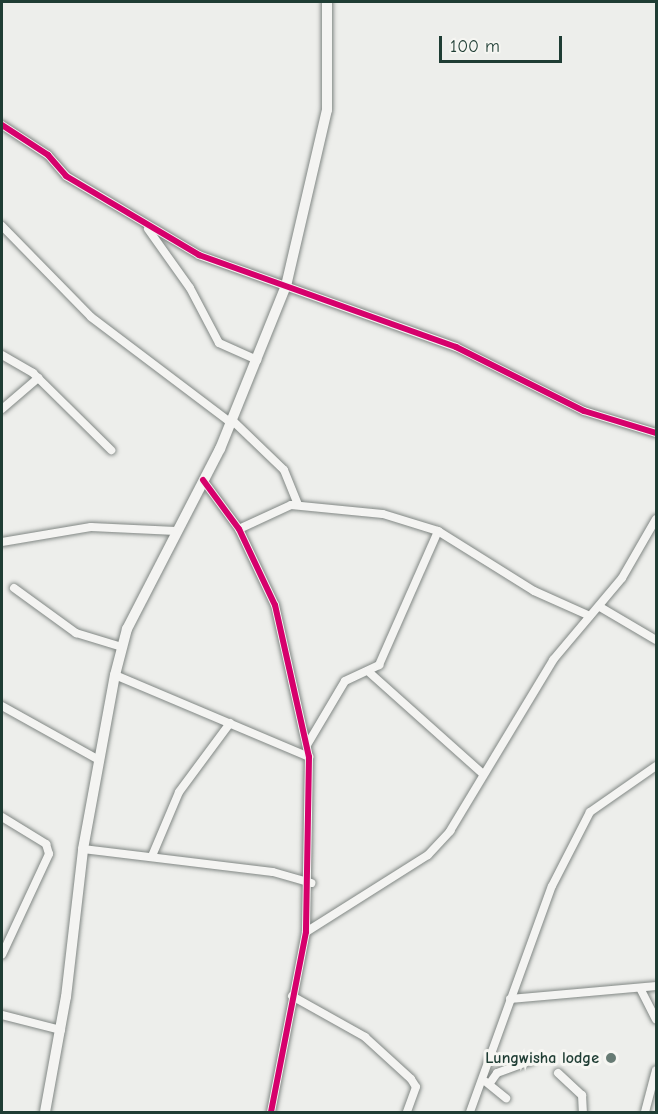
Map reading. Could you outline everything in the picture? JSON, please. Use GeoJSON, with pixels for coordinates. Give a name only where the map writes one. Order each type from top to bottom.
{"type":"FeatureCollection","features":[{"type":"Feature","properties":{"kind":"main road"},"geometry":{"type":"LineString","coordinates":[[45,1113],[60,1030],[83,849],[115,675],[122,648],[176,531],[231,421],[286,286],[327,110],[327,2]]}},
{"type":"Feature","properties":{"kind":"street"},"geometry":{"type":"LineString","coordinates":[[2,125],[48,155],[66,176],[199,255],[491,361],[584,411],[657,433]]}},
{"type":"Feature","properties":{"kind":"street"},"geometry":{"type":"LineString","coordinates":[[144,223],[183,277],[219,343],[257,360]]}},
{"type":"Feature","properties":{"kind":"street"},"geometry":{"type":"LineString","coordinates":[[2,226],[91,317],[231,421],[284,470],[298,504]]}},
{"type":"Feature","properties":{"kind":"street"},"geometry":{"type":"LineString","coordinates":[[2,355],[38,378],[111,450]]}},
{"type":"Feature","properties":{"kind":"street"},"geometry":{"type":"LineString","coordinates":[[2,409],[38,378]]}},
{"type":"Feature","properties":{"kind":"street"},"geometry":{"type":"LineString","coordinates":[[203,480],[239,529],[275,605],[309,757],[311,883],[306,932],[271,1113]]}},
{"type":"Feature","properties":{"kind":"street"},"geometry":{"type":"LineString","coordinates":[[239,529],[277,508],[298,504],[383,514],[438,531],[534,591],[590,616]]}},
{"type":"Feature","properties":{"kind":"street"},"geometry":{"type":"LineString","coordinates":[[306,932],[428,855],[450,831],[554,660],[600,607],[657,519]]}},
{"type":"Feature","properties":{"kind":"street"},"geometry":{"type":"LineString","coordinates":[[2,542],[91,527],[176,531]]}},
{"type":"Feature","properties":{"kind":"street"},"geometry":{"type":"LineString","coordinates":[[307,745],[345,681],[370,673],[396,633],[408,590],[438,531]]}},
{"type":"Feature","properties":{"kind":"street"},"geometry":{"type":"LineString","coordinates":[[14,588],[76,633],[122,648]]}},
{"type":"Feature","properties":{"kind":"street"},"geometry":{"type":"LineString","coordinates":[[600,607],[657,640]]}},
{"type":"Feature","properties":{"kind":"street"},"geometry":{"type":"LineString","coordinates":[[370,673],[483,774]]}},
{"type":"Feature","properties":{"kind":"street"},"geometry":{"type":"LineString","coordinates":[[115,675],[309,757]]}},
{"type":"Feature","properties":{"kind":"street"},"geometry":{"type":"LineString","coordinates":[[2,706],[99,760]]}},
{"type":"Feature","properties":{"kind":"street"},"geometry":{"type":"LineString","coordinates":[[153,856],[179,792],[230,723]]}},
{"type":"Feature","properties":{"kind":"street"},"geometry":{"type":"LineString","coordinates":[[470,1113],[480,1080],[552,886],[590,812],[657,766]]}},
{"type":"Feature","properties":{"kind":"street"},"geometry":{"type":"LineString","coordinates":[[2,817],[46,844],[49,854],[2,955]]}},
{"type":"Feature","properties":{"kind":"street"},"geometry":{"type":"LineString","coordinates":[[83,849],[273,872],[311,883]]}},
{"type":"Feature","properties":{"kind":"street"},"geometry":{"type":"LineString","coordinates":[[510,999],[641,990],[657,986]]}},
{"type":"Feature","properties":{"kind":"street"},"geometry":{"type":"LineString","coordinates":[[641,990],[657,1019]]}},
{"type":"Feature","properties":{"kind":"street"},"geometry":{"type":"LineString","coordinates":[[292,996],[358,1032],[411,1079],[416,1087],[407,1113]]}},
{"type":"Feature","properties":{"kind":"street"},"geometry":{"type":"LineString","coordinates":[[2,1015],[60,1030]]}},
{"type":"Feature","properties":{"kind":"street"},"geometry":{"type":"LineString","coordinates":[[490,1083],[497,1073],[532,1060]]}},
{"type":"Feature","properties":{"kind":"street"},"geometry":{"type":"LineString","coordinates":[[645,1113],[657,1070]]}},
{"type":"Feature","properties":{"kind":"street"},"geometry":{"type":"LineString","coordinates":[[558,1073],[582,1095],[583,1113]]}},
{"type":"Feature","properties":{"kind":"street"},"geometry":{"type":"LineString","coordinates":[[480,1080],[490,1083],[506,1098]]}},
{"type":"Feature","properties":{"kind":"cycle path"},"geometry":{"type":"LineString","coordinates":[[2,125],[48,155],[66,176],[199,255],[456,347],[584,411],[656,433]]}},
{"type":"Feature","properties":{"kind":"cycle path"},"geometry":{"type":"LineString","coordinates":[[203,480],[239,529],[275,605],[309,757],[306,932],[271,1112]]}},
{"type":"Feature","properties":{"kind":"place","name":"Lungwisha lodge"},"geometry":{"type":"Point","coordinates":[611,1058]}}]}
